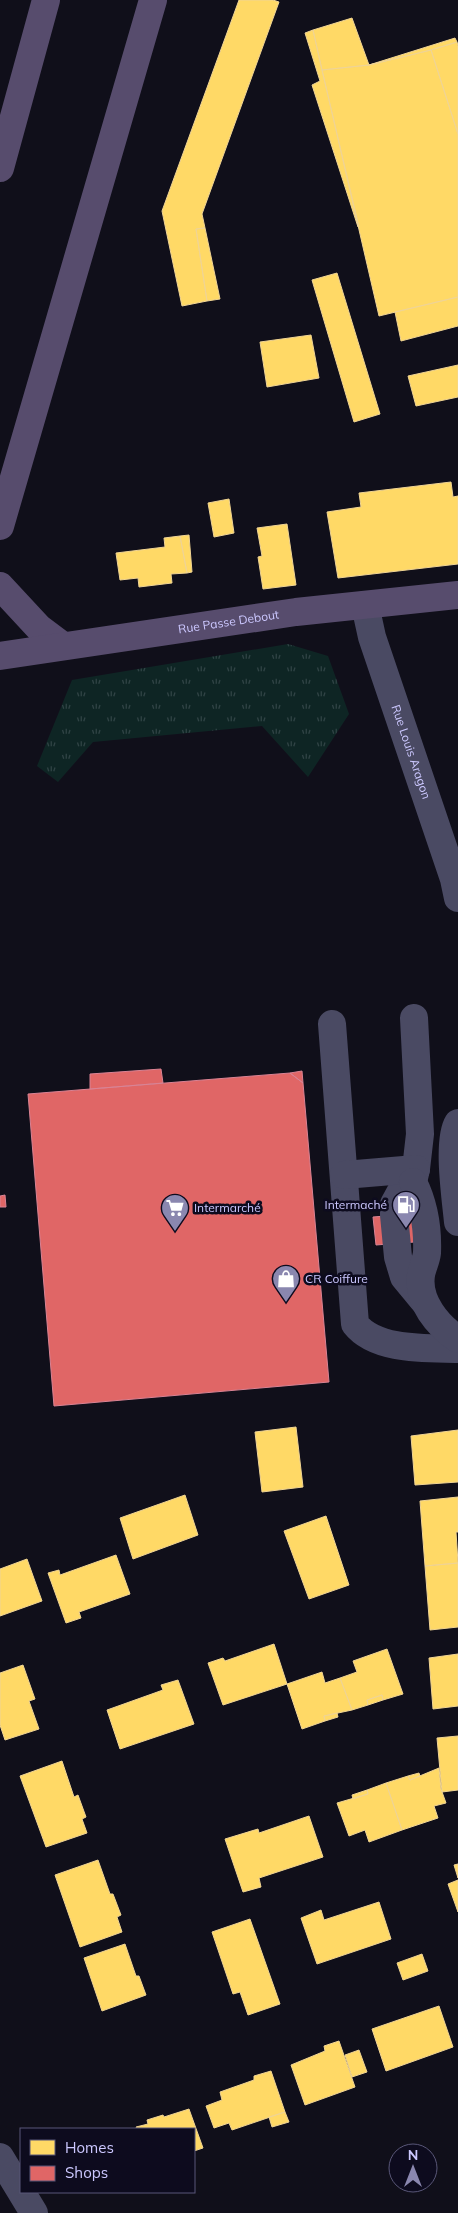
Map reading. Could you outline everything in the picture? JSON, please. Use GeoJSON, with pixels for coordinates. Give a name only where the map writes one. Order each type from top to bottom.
{"type":"FeatureCollection","features":[{"type":"Feature","properties":{"kind":"main road"},"geometry":{"type":"LineString","coordinates":[[0,168],[46,0]]}},
{"type":"Feature","properties":{"kind":"main road"},"geometry":{"type":"LineString","coordinates":[[0,526],[154,0]]}},
{"type":"Feature","properties":{"kind":"main road"},"geometry":{"type":"LineString","coordinates":[[0,586],[39,628],[63,646]]}},
{"type":"Feature","properties":{"kind":"main road","name":"Rue Passe Debout"},"geometry":{"type":"LineString","coordinates":[[0,656],[296,612],[458,595]]}},
{"type":"Feature","properties":{"kind":"main road"},"geometry":{"type":"LineString","coordinates":[[0,676],[32,650]]}},
{"type":"Feature","properties":{"kind":"street","name":"Rue Louis Aragon"},"geometry":{"type":"LineString","coordinates":[[365,605],[372,637],[454,878],[458,898]]}},
{"type":"Feature","properties":{"kind":"street"},"geometry":{"type":"LineString","coordinates":[[414,1018],[420,1134],[415,1175],[400,1193],[394,1204],[396,1244],[404,1277],[439,1323],[458,1339]]}},
{"type":"Feature","properties":{"kind":"street"},"geometry":{"type":"LineString","coordinates":[[332,1024],[355,1324],[362,1333],[378,1340],[408,1347],[458,1348]]}},
{"type":"Feature","properties":{"kind":"street"},"geometry":{"type":"LineString","coordinates":[[458,1123],[455,1128],[452,1145],[458,1222]]}},
{"type":"Feature","properties":{"kind":"street"},"geometry":{"type":"LineString","coordinates":[[344,1175],[415,1175]]}},
{"type":"Feature","properties":{"kind":"street"},"geometry":{"type":"LineString","coordinates":[[0,2157],[20,2190]]}},
{"type":"Feature","properties":{"kind":"street"},"geometry":{"type":"LineString","coordinates":[[22,2193],[34,2213]]}},
{"type":"Feature","properties":{"kind":"green space"},"geometry":{"type":"Polygon","coordinates":[[[288,644],[328,656],[349,714],[308,777],[262,726],[93,742],[58,782],[37,766],[72,680],[288,644]]]}},
{"type":"Feature","properties":{"kind":"building: Homes"},"geometry":{"type":"Polygon","coordinates":[[[239,0],[273,0],[279,2],[202,214],[205,228],[196,229],[207,301],[182,306],[162,211],[239,0]]]}},
{"type":"Feature","properties":{"kind":"building: Homes"},"geometry":{"type":"Polygon","coordinates":[[[352,18],[369,65],[322,70],[313,30],[352,18]]]}},
{"type":"Feature","properties":{"kind":"building: Homes"},"geometry":{"type":"Polygon","coordinates":[[[313,30],[359,227],[312,85],[320,81],[305,33],[313,30]]]}},
{"type":"Feature","properties":{"kind":"building: Homes"},"geometry":{"type":"Polygon","coordinates":[[[455,38],[457,42],[369,65],[455,38]]]}},
{"type":"Feature","properties":{"kind":"building: Homes"},"geometry":{"type":"Polygon","coordinates":[[[457,42],[458,46],[458,134],[431,50],[457,42]]]}},
{"type":"Feature","properties":{"kind":"building: Homes"},"geometry":{"type":"Polygon","coordinates":[[[431,50],[458,134],[458,297],[379,316],[322,70],[369,65],[431,50]]]}},
{"type":"Feature","properties":{"kind":"building: Homes"},"geometry":{"type":"Polygon","coordinates":[[[205,228],[220,299],[207,301],[196,229],[205,228]]]}},
{"type":"Feature","properties":{"kind":"building: Homes"},"geometry":{"type":"Polygon","coordinates":[[[337,273],[380,414],[354,422],[312,280],[337,273]]]}},
{"type":"Feature","properties":{"kind":"building: Homes"},"geometry":{"type":"Polygon","coordinates":[[[458,297],[458,326],[401,341],[395,312],[458,297]]]}},
{"type":"Feature","properties":{"kind":"building: Homes"},"geometry":{"type":"Polygon","coordinates":[[[311,335],[319,378],[267,387],[260,342],[311,335]]]}},
{"type":"Feature","properties":{"kind":"building: Homes"},"geometry":{"type":"Polygon","coordinates":[[[458,365],[458,397],[416,406],[408,376],[458,365]]]}},
{"type":"Feature","properties":{"kind":"building: Homes"},"geometry":{"type":"Polygon","coordinates":[[[451,482],[453,497],[458,496],[458,564],[338,578],[327,512],[361,507],[359,493],[451,482]]]}},
{"type":"Feature","properties":{"kind":"building: Homes"},"geometry":{"type":"Polygon","coordinates":[[[229,499],[234,533],[214,537],[208,503],[229,499]]]}},
{"type":"Feature","properties":{"kind":"building: Homes"},"geometry":{"type":"Polygon","coordinates":[[[287,524],[296,585],[263,589],[258,557],[262,556],[257,528],[287,524]]]}},
{"type":"Feature","properties":{"kind":"building: Homes"},"geometry":{"type":"Polygon","coordinates":[[[189,535],[192,572],[187,573],[180,536],[189,535]]]}},
{"type":"Feature","properties":{"kind":"building: Homes"},"geometry":{"type":"Polygon","coordinates":[[[180,536],[187,573],[171,574],[172,583],[139,587],[138,578],[120,580],[116,553],[165,547],[164,538],[180,536]]]}},
{"type":"Feature","properties":{"kind":"building: Homes"},"geometry":{"type":"Polygon","coordinates":[[[296,1427],[303,1487],[262,1492],[255,1432],[296,1427]]]}},
{"type":"Feature","properties":{"kind":"building: Homes"},"geometry":{"type":"Polygon","coordinates":[[[458,1430],[458,1482],[415,1485],[411,1436],[458,1430]]]}},
{"type":"Feature","properties":{"kind":"building: Homes"},"geometry":{"type":"Polygon","coordinates":[[[185,1495],[198,1535],[133,1559],[120,1518],[185,1495]]]}},
{"type":"Feature","properties":{"kind":"building: Homes"},"geometry":{"type":"Polygon","coordinates":[[[458,1497],[458,1532],[456,1532],[458,1563],[425,1566],[420,1501],[458,1497]]]}},
{"type":"Feature","properties":{"kind":"building: Homes"},"geometry":{"type":"Polygon","coordinates":[[[326,1516],[349,1585],[309,1599],[284,1531],[326,1516]]]}},
{"type":"Feature","properties":{"kind":"building: Homes"},"geometry":{"type":"Polygon","coordinates":[[[116,1555],[130,1594],[79,1612],[81,1618],[66,1623],[48,1573],[59,1570],[60,1575],[116,1555]]]}},
{"type":"Feature","properties":{"kind":"building: Homes"},"geometry":{"type":"Polygon","coordinates":[[[27,1559],[42,1601],[0,1616],[0,1569],[27,1559]]]}},
{"type":"Feature","properties":{"kind":"building: Homes"},"geometry":{"type":"Polygon","coordinates":[[[458,1563],[458,1627],[430,1630],[425,1566],[458,1563]]]}},
{"type":"Feature","properties":{"kind":"building: Homes"},"geometry":{"type":"Polygon","coordinates":[[[274,1644],[287,1684],[223,1705],[208,1663],[223,1658],[225,1661],[274,1644]]]}},
{"type":"Feature","properties":{"kind":"building: Homes"},"geometry":{"type":"Polygon","coordinates":[[[387,1649],[403,1694],[383,1700],[382,1695],[367,1700],[368,1705],[352,1710],[340,1678],[357,1672],[353,1661],[387,1649]]]}},
{"type":"Feature","properties":{"kind":"building: Homes"},"geometry":{"type":"Polygon","coordinates":[[[458,1654],[458,1706],[433,1709],[429,1658],[458,1654]]]}},
{"type":"Feature","properties":{"kind":"building: Homes"},"geometry":{"type":"Polygon","coordinates":[[[23,1665],[35,1699],[29,1701],[39,1729],[5,1740],[0,1725],[0,1673],[23,1665]]]}},
{"type":"Feature","properties":{"kind":"building: Homes"},"geometry":{"type":"Polygon","coordinates":[[[322,1672],[325,1683],[340,1678],[352,1710],[324,1716],[325,1721],[302,1729],[287,1684],[322,1672]]]}},
{"type":"Feature","properties":{"kind":"building: Homes"},"geometry":{"type":"Polygon","coordinates":[[[178,1680],[194,1724],[120,1749],[107,1710],[163,1690],[161,1685],[178,1680]]]}},
{"type":"Feature","properties":{"kind":"building: Homes"},"geometry":{"type":"Polygon","coordinates":[[[382,1695],[383,1700],[368,1705],[367,1700],[382,1695]]]}},
{"type":"Feature","properties":{"kind":"building: Homes"},"geometry":{"type":"Polygon","coordinates":[[[337,1713],[338,1717],[325,1721],[324,1716],[337,1713]]]}},
{"type":"Feature","properties":{"kind":"building: Homes"},"geometry":{"type":"Polygon","coordinates":[[[458,1736],[458,1790],[442,1792],[437,1738],[458,1736]]]}},
{"type":"Feature","properties":{"kind":"building: Homes"},"geometry":{"type":"Polygon","coordinates":[[[62,1761],[74,1797],[78,1795],[86,1817],[82,1819],[87,1833],[46,1847],[20,1776],[62,1761]]]}},
{"type":"Feature","properties":{"kind":"building: Homes"},"geometry":{"type":"Polygon","coordinates":[[[439,1768],[441,1789],[446,1803],[434,1806],[438,1818],[402,1830],[386,1783],[408,1776],[410,1780],[439,1768]]]}},
{"type":"Feature","properties":{"kind":"building: Homes"},"geometry":{"type":"Polygon","coordinates":[[[419,1773],[420,1776],[410,1780],[408,1776],[419,1773]]]}},
{"type":"Feature","properties":{"kind":"building: Homes"},"geometry":{"type":"Polygon","coordinates":[[[386,1783],[402,1830],[369,1842],[365,1830],[349,1836],[337,1803],[368,1794],[367,1790],[386,1783]]]}},
{"type":"Feature","properties":{"kind":"building: Homes"},"geometry":{"type":"Polygon","coordinates":[[[367,1790],[368,1794],[353,1799],[352,1795],[367,1790]]]}},
{"type":"Feature","properties":{"kind":"building: Homes"},"geometry":{"type":"Polygon","coordinates":[[[309,1816],[323,1857],[259,1878],[261,1887],[243,1892],[225,1839],[258,1829],[259,1833],[309,1816]]]}},
{"type":"Feature","properties":{"kind":"building: Homes"},"geometry":{"type":"Polygon","coordinates":[[[98,1860],[110,1894],[113,1894],[121,1915],[117,1917],[122,1932],[80,1947],[55,1875],[98,1860]]]}},
{"type":"Feature","properties":{"kind":"building: Homes"},"geometry":{"type":"Polygon","coordinates":[[[458,1864],[458,1878],[454,1865],[458,1864]]]}},
{"type":"Feature","properties":{"kind":"building: Homes"},"geometry":{"type":"Polygon","coordinates":[[[458,1880],[458,1912],[448,1884],[458,1880]]]}},
{"type":"Feature","properties":{"kind":"building: Homes"},"geometry":{"type":"Polygon","coordinates":[[[379,1902],[391,1939],[317,1964],[301,1918],[321,1910],[324,1920],[379,1902]]]}},
{"type":"Feature","properties":{"kind":"building: Homes"},"geometry":{"type":"Polygon","coordinates":[[[250,1919],[280,2004],[248,2015],[240,1992],[233,1994],[212,1932],[250,1919]]]}},
{"type":"Feature","properties":{"kind":"building: Homes"},"geometry":{"type":"Polygon","coordinates":[[[125,1944],[136,1976],[139,1976],[146,1995],[102,2011],[84,1958],[125,1944]]]}},
{"type":"Feature","properties":{"kind":"building: Homes"},"geometry":{"type":"Polygon","coordinates":[[[422,1954],[428,1971],[403,1980],[397,1963],[422,1954]]]}},
{"type":"Feature","properties":{"kind":"building: Homes"},"geometry":{"type":"Polygon","coordinates":[[[439,2006],[453,2047],[386,2071],[372,2029],[439,2006]]]}},
{"type":"Feature","properties":{"kind":"building: Homes"},"geometry":{"type":"Polygon","coordinates":[[[339,2041],[355,2087],[305,2105],[291,2065],[325,2051],[324,2046],[339,2041]]]}},
{"type":"Feature","properties":{"kind":"building: Homes"},"geometry":{"type":"Polygon","coordinates":[[[359,2050],[367,2072],[352,2077],[345,2055],[359,2050]]]}},
{"type":"Feature","properties":{"kind":"building: Homes"},"geometry":{"type":"Polygon","coordinates":[[[271,2071],[285,2112],[232,2130],[229,2123],[214,2128],[206,2106],[222,2100],[220,2092],[254,2080],[254,2076],[271,2071]]]}},
{"type":"Feature","properties":{"kind":"building: Homes"},"geometry":{"type":"Polygon","coordinates":[[[189,2109],[203,2148],[195,2151],[195,2128],[136,2127],[148,2124],[147,2120],[163,2115],[164,2117],[189,2109]]]}},
{"type":"Feature","properties":{"kind":"building: Homes"},"geometry":{"type":"Polygon","coordinates":[[[285,2112],[289,2122],[272,2127],[269,2117],[285,2112]]]}},
{"type":"Feature","properties":{"kind":"building: Shops"},"geometry":{"type":"Polygon","coordinates":[[[161,1069],[163,1083],[90,1089],[90,1074],[161,1069]]]}},
{"type":"Feature","properties":{"kind":"building: Shops"},"geometry":{"type":"Polygon","coordinates":[[[302,1071],[303,1083],[290,1073],[302,1071]]]}},
{"type":"Feature","properties":{"kind":"building: Shops"},"geometry":{"type":"Polygon","coordinates":[[[290,1073],[303,1083],[329,1382],[54,1406],[28,1094],[290,1073]]]}},
{"type":"Feature","properties":{"kind":"building: Shops"},"geometry":{"type":"Polygon","coordinates":[[[5,1195],[6,1207],[0,1207],[0,1196],[5,1195]]]}},
{"type":"Feature","properties":{"kind":"building: Shops","name":"Intermaché"},"geometry":{"type":"Polygon","coordinates":[[[436,1212],[427,1241],[376,1245],[373,1217],[436,1212]]]}},
{"type":"Feature","properties":{"kind":"place","name":"Intermaché"},"geometry":{"type":"Point","coordinates":[406,1229]}},
{"type":"Feature","properties":{"kind":"place","name":"Intermarché"},"geometry":{"type":"Point","coordinates":[175,1232]}},
{"type":"Feature","properties":{"kind":"place","name":"CR Coiffure"},"geometry":{"type":"Point","coordinates":[286,1303]}}]}
